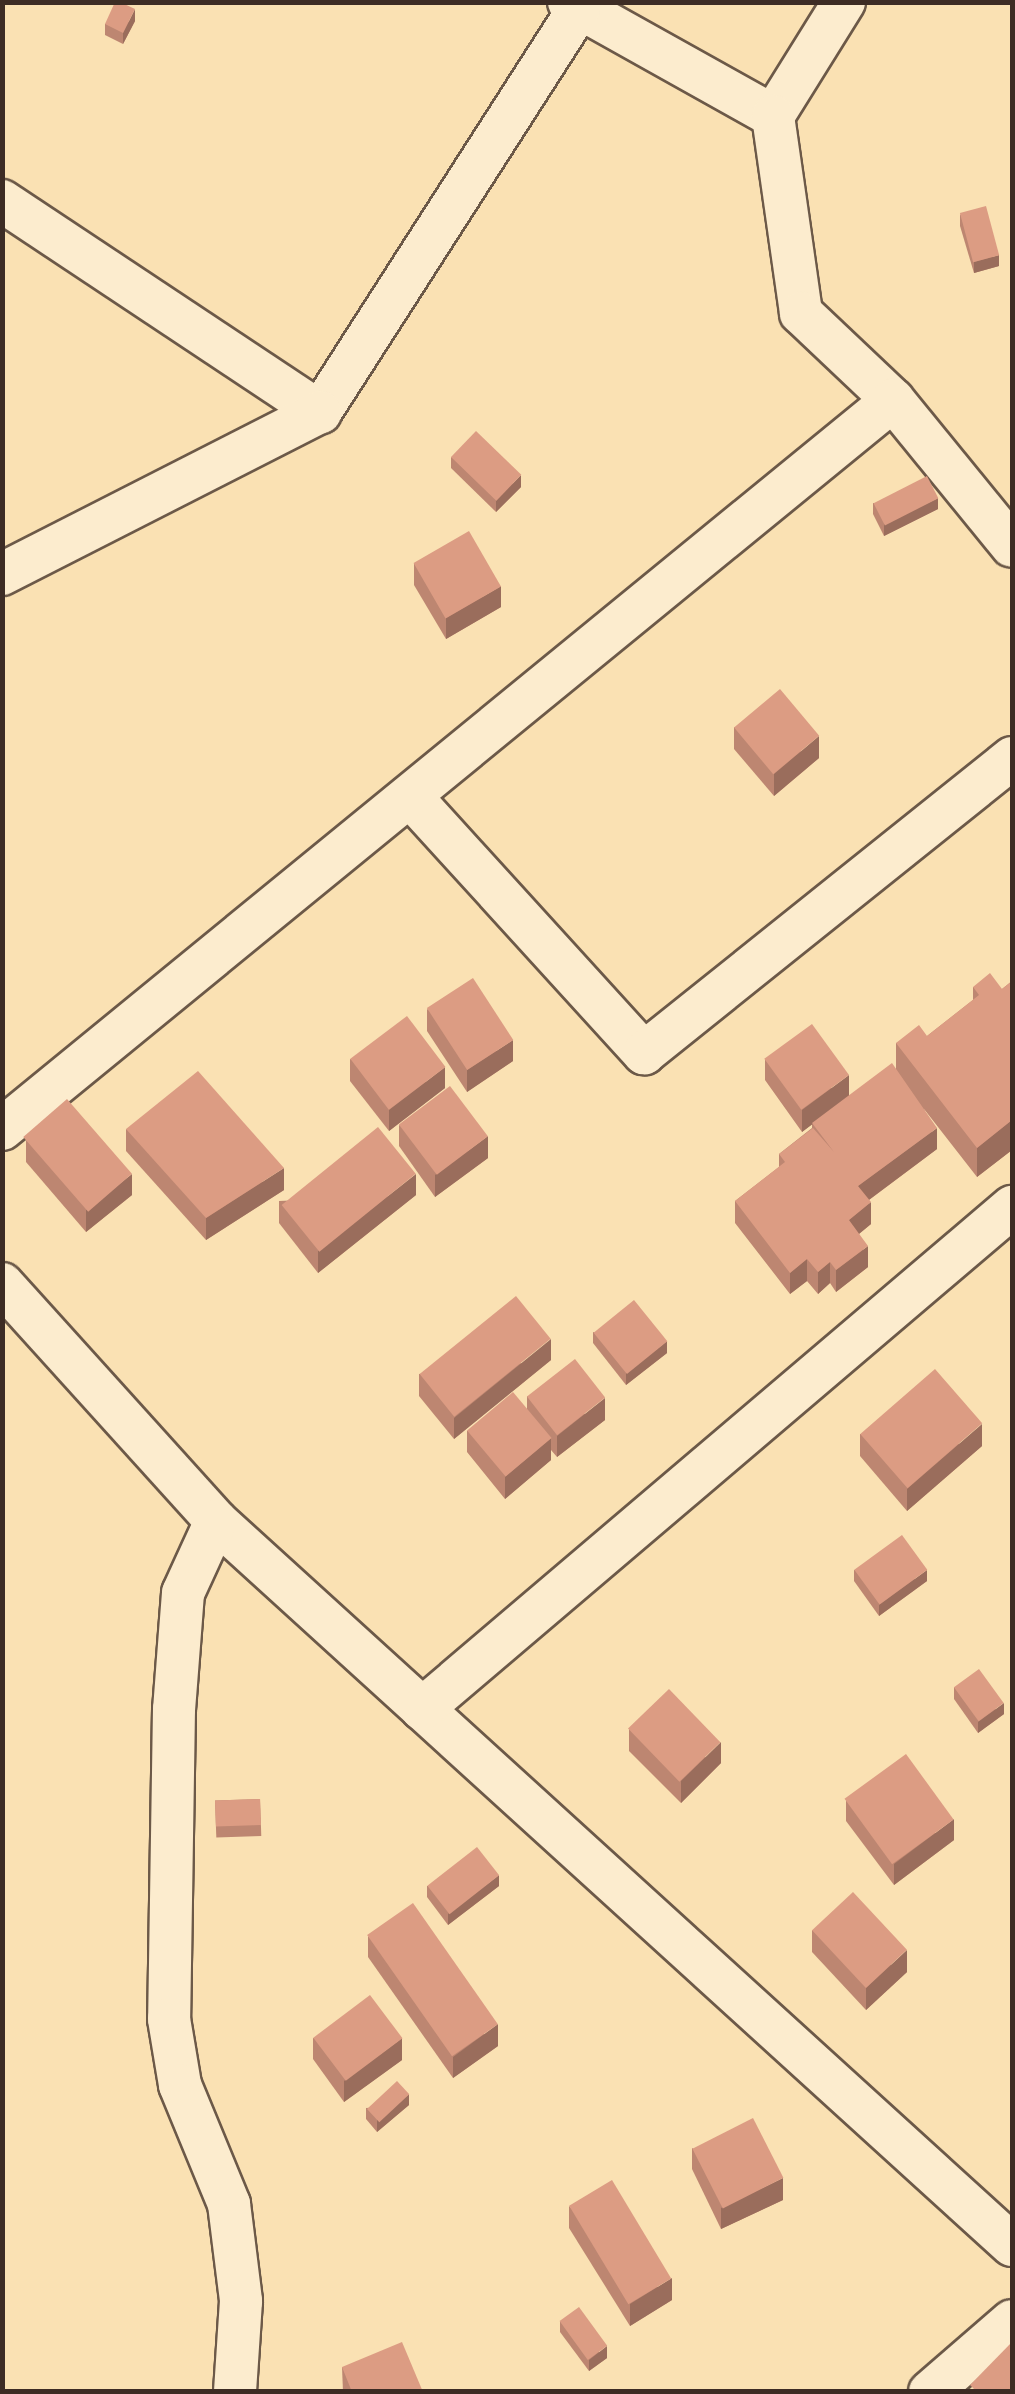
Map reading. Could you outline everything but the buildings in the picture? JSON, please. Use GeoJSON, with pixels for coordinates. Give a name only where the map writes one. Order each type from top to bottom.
{"type":"FeatureCollection","features":[{"type":"Feature","properties":{"kind":"street"},"geometry":{"type":"LineString","coordinates":[[844,2],[774,116],[801,313],[894,400],[1012,546]]}},
{"type":"Feature","properties":{"kind":"street"},"geometry":{"type":"LineString","coordinates":[[2,574],[320,412],[574,6],[774,116]]}},
{"type":"Feature","properties":{"kind":"street"},"geometry":{"type":"LineString","coordinates":[[2,201],[320,412]]}},
{"type":"Feature","properties":{"kind":"street"},"geometry":{"type":"LineString","coordinates":[[2,1129],[894,400]]}},
{"type":"Feature","properties":{"kind":"street"},"geometry":{"type":"LineString","coordinates":[[410,796],[644,1053],[1012,758]]}},
{"type":"Feature","properties":{"kind":"street"},"geometry":{"type":"LineString","coordinates":[[422,1709],[1012,1207]]}},
{"type":"Feature","properties":{"kind":"street"},"geometry":{"type":"LineString","coordinates":[[2,1284],[216,1521],[1012,2245]]}},
{"type":"Feature","properties":{"kind":"street"},"geometry":{"type":"LineString","coordinates":[[216,1521],[183,1593],[168,2020],[180,2084],[229,2204],[241,2301],[235,2392]]}},
{"type":"Feature","properties":{"kind":"street"},"geometry":{"type":"LineString","coordinates":[[930,2392],[1012,2320]]}}]}
